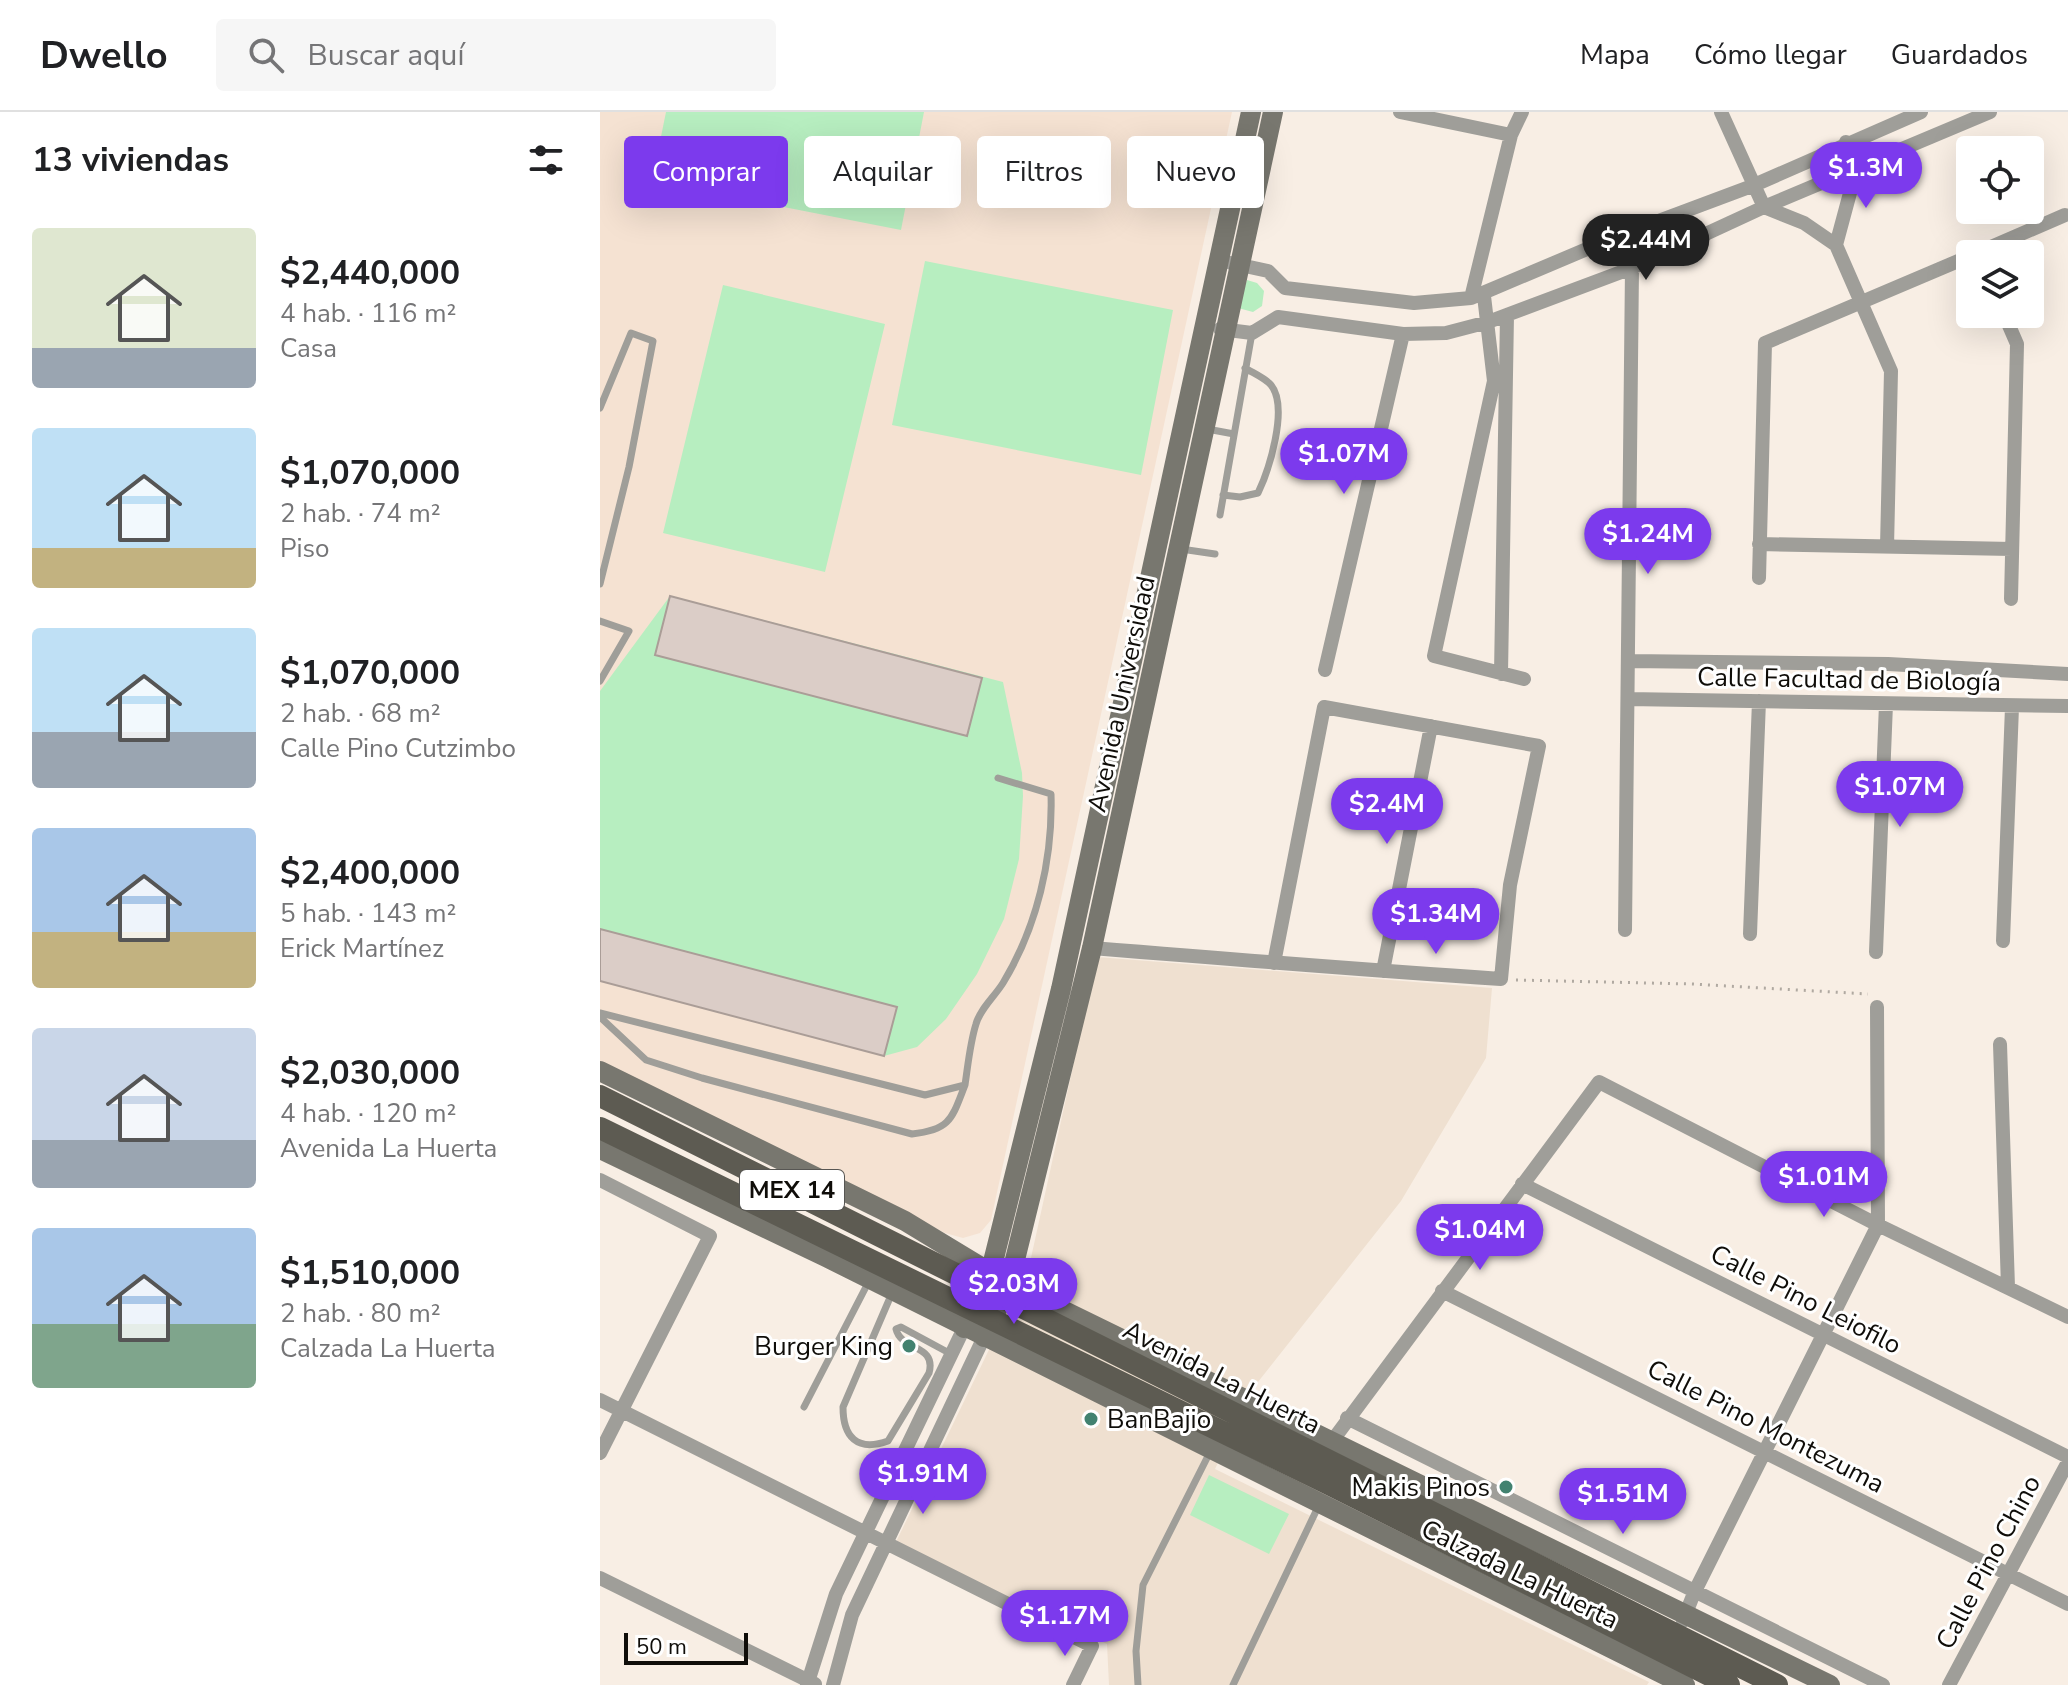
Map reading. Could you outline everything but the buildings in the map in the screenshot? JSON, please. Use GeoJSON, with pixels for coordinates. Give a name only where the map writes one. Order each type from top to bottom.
{"type":"FeatureCollection","features":[{"type":"Feature","properties":{"kind":"main road","name":"Avenida La Huerta"},"geometry":{"type":"LineString","coordinates":[[600,1096],[996,1284],[1326,1450],[1665,1662],[1777,1685]]}},
{"type":"Feature","properties":{"kind":"main road","name":"Avenida La Huerta"},"geometry":{"type":"LineString","coordinates":[[600,1128],[691,1182],[1665,1662],[1729,1685]]}},
{"type":"Feature","properties":{"kind":"street","name":"Avenida Universidad"},"geometry":{"type":"LineString","coordinates":[[996,1284],[1251,112]]}},
{"type":"Feature","properties":{"kind":"street","name":"Avenida Universidad"},"geometry":{"type":"LineString","coordinates":[[996,1284],[1092,948],[1273,112]]}},
{"type":"Feature","properties":{"kind":"street"},"geometry":{"type":"LineString","coordinates":[[1400,112],[1511,135]]}},
{"type":"Feature","properties":{"kind":"street"},"geometry":{"type":"LineString","coordinates":[[1522,112],[1511,135],[1478,297],[1488,322],[1501,381],[1434,651],[1438,659],[1524,679]]}},
{"type":"Feature","properties":{"kind":"street"},"geometry":{"type":"LineString","coordinates":[[1721,112],[1764,207],[1804,223],[1836,245],[1864,301],[1891,371],[1887,547]]}},
{"type":"Feature","properties":{"kind":"street"},"geometry":{"type":"LineString","coordinates":[[1219,261],[1268,271],[1285,288],[1414,303],[1478,297],[1613,238],[1752,186],[1846,142],[1921,112]]}},
{"type":"Feature","properties":{"kind":"street"},"geometry":{"type":"LineString","coordinates":[[1205,324],[1252,333],[1278,317],[1403,334],[1446,333],[1488,322],[1632,268],[1764,207],[1990,112]]}},
{"type":"Feature","properties":{"kind":"street"},"geometry":{"type":"LineString","coordinates":[[1836,245],[1857,167],[1846,142]]}},
{"type":"Feature","properties":{"kind":"street"},"geometry":{"type":"LineString","coordinates":[[2008,240],[2065,215]]}},
{"type":"Feature","properties":{"kind":"street"},"geometry":{"type":"LineString","coordinates":[[1613,238],[1632,268],[1625,930]]}},
{"type":"Feature","properties":{"kind":"street"},"geometry":{"type":"LineString","coordinates":[[1759,578],[1765,343],[1956,262]]}},
{"type":"Feature","properties":{"kind":"street"},"geometry":{"type":"LineString","coordinates":[[1501,674],[1501,381],[1507,315]]}},
{"type":"Feature","properties":{"kind":"street"},"geometry":{"type":"LineString","coordinates":[[2010,328],[2017,344],[2011,599]]}},
{"type":"Feature","properties":{"kind":"street"},"geometry":{"type":"LineString","coordinates":[[1325,670],[1403,334]]}},
{"type":"Feature","properties":{"kind":"street"},"geometry":{"type":"LineString","coordinates":[[1759,544],[2012,549]]}},
{"type":"Feature","properties":{"kind":"street","name":"Calle Facultad de Biología"},"geometry":{"type":"LineString","coordinates":[[1629,661],[1888,664],[2068,674]]}},
{"type":"Feature","properties":{"kind":"street","name":"Calle Facultad de Biología"},"geometry":{"type":"LineString","coordinates":[[1628,699],[2068,706]]}},
{"type":"Feature","properties":{"kind":"street"},"geometry":{"type":"LineString","coordinates":[[1750,934],[1759,701]]}},
{"type":"Feature","properties":{"kind":"street"},"geometry":{"type":"LineString","coordinates":[[1876,952],[1886,704]]}},
{"type":"Feature","properties":{"kind":"street"},"geometry":{"type":"LineString","coordinates":[[1092,948],[1274,963],[1376,971],[1501,979],[1510,885],[1539,746],[1324,707],[1274,963]]}},
{"type":"Feature","properties":{"kind":"street"},"geometry":{"type":"LineString","coordinates":[[2003,941],[2012,707]]}},
{"type":"Feature","properties":{"kind":"street"},"geometry":{"type":"LineString","coordinates":[[1376,971],[1431,726]]}},
{"type":"Feature","properties":{"kind":"street"},"geometry":{"type":"LineString","coordinates":[[1685,1685],[1665,1662],[1690,1602],[1878,1225],[1877,1007]]}},
{"type":"Feature","properties":{"kind":"street"},"geometry":{"type":"LineString","coordinates":[[2000,1044],[2008,1287]]}},
{"type":"Feature","properties":{"kind":"street"},"geometry":{"type":"LineString","coordinates":[[600,1071],[905,1221],[996,1284],[978,1323],[938,1436],[852,1615],[833,1685]]}},
{"type":"Feature","properties":{"kind":"street"},"geometry":{"type":"LineString","coordinates":[[1326,1450],[1599,1082],[1878,1225],[2068,1317]]}},
{"type":"Feature","properties":{"kind":"street"},"geometry":{"type":"LineString","coordinates":[[600,1149],[691,1182],[869,1280],[978,1323],[1211,1450],[1324,1494]]}},
{"type":"Feature","properties":{"kind":"street"},"geometry":{"type":"LineString","coordinates":[[600,1180],[710,1236],[600,1453]]}},
{"type":"Feature","properties":{"kind":"street","name":"Calle Pino Leiofilo"},"geometry":{"type":"LineString","coordinates":[[1522,1184],[2068,1459]]}},
{"type":"Feature","properties":{"kind":"street","name":"Calle Pino Montezuma"},"geometry":{"type":"LineString","coordinates":[[1442,1291],[2068,1604]]}},
{"type":"Feature","properties":{"kind":"street"},"geometry":{"type":"LineString","coordinates":[[600,1578],[810,1683],[836,1594],[867,1535],[951,1354],[978,1323]]}},
{"type":"Feature","properties":{"kind":"street"},"geometry":{"type":"LineString","coordinates":[[600,1400],[1092,1646],[1073,1685]]}},
{"type":"Feature","properties":{"kind":"street","name":"Calzada La Huerta"},"geometry":{"type":"LineString","coordinates":[[1347,1418],[1690,1602],[1830,1685]]}},
{"type":"Feature","properties":{"kind":"street"},"geometry":{"type":"LineString","coordinates":[[919,1425],[938,1436]]}},
{"type":"Feature","properties":{"kind":"street","name":"Calzada La Huerta"},"geometry":{"type":"LineString","coordinates":[[1326,1450],[1883,1685]]}},
{"type":"Feature","properties":{"kind":"street","name":"Calle Pino Chino"},"geometry":{"type":"LineString","coordinates":[[1949,1685],[2010,1575],[2068,1459]]}},
{"type":"Feature","properties":{"kind":"lane"},"geometry":{"type":"LineString","coordinates":[[600,408],[631,333],[653,341],[629,467],[600,584]]}},
{"type":"Feature","properties":{"kind":"lane"},"geometry":{"type":"LineString","coordinates":[[1220,515],[1252,333]]}},
{"type":"Feature","properties":{"kind":"lane"},"geometry":{"type":"LineString","coordinates":[[1223,495],[1240,497],[1258,493],[1280,416],[1277,396],[1270,384],[1245,368]]}},
{"type":"Feature","properties":{"kind":"lane"},"geometry":{"type":"LineString","coordinates":[[1205,428],[1234,434]]}},
{"type":"Feature","properties":{"kind":"lane"},"geometry":{"type":"LineString","coordinates":[[1179,549],[1215,554]]}},
{"type":"Feature","properties":{"kind":"lane"},"geometry":{"type":"LineString","coordinates":[[600,621],[629,631],[600,681]]}},
{"type":"Feature","properties":{"kind":"lane"},"geometry":{"type":"LineString","coordinates":[[600,1015],[646,1060],[912,1134],[933,1132],[951,1121],[965,1085],[976,1021],[1003,983],[1030,926],[1044,878],[1052,815],[1051,794],[998,778]]}},
{"type":"Feature","properties":{"kind":"lane"},"geometry":{"type":"LineString","coordinates":[[600,1015],[925,1095],[965,1085]]}},
{"type":"Feature","properties":{"kind":"lane"},"geometry":{"type":"LineString","coordinates":[[804,1407],[869,1280]]}},
{"type":"Feature","properties":{"kind":"lane"},"geometry":{"type":"LineString","coordinates":[[893,1291],[843,1407],[843,1426],[853,1439],[863,1444],[888,1441],[929,1373],[931,1362],[928,1354],[900,1338],[896,1329],[901,1327],[951,1354]]}},
{"type":"Feature","properties":{"kind":"lane"},"geometry":{"type":"LineString","coordinates":[[1138,1685],[1136,1651],[1143,1585],[1211,1450]]}},
{"type":"Feature","properties":{"kind":"lane"},"geometry":{"type":"LineString","coordinates":[[1233,1685],[1324,1494]]}},
{"type":"Feature","properties":{"kind":"path"},"geometry":{"type":"LineString","coordinates":[[1501,979],[1692,984],[1874,994],[1877,1007]]}},
{"type":"Feature","properties":{"kind":"shaded area"},"geometry":{"type":"Polygon","coordinates":[[[600,112],[1232,112],[1227,136],[1127,136],[1127,208],[1211,208],[991,1220],[980,1233],[963,1238],[945,1233],[600,1061],[600,112]]]}},
{"type":"Feature","properties":{"kind":"shaded area"},"geometry":{"type":"Polygon","coordinates":[[[1097,957],[1492,988],[1486,1058],[1401,1201],[1254,1387],[1215,1469],[1649,1682],[1647,1685],[1109,1685],[1107,1644],[895,1544],[1029,1267],[1097,957]]]}},
{"type":"Feature","properties":{"kind":"green space"},"geometry":{"type":"Polygon","coordinates":[[[666,112],[924,112],[919,136],[804,136],[804,208],[905,208],[901,230],[788,208],[788,136],[661,136],[666,112]]]}},
{"type":"Feature","properties":{"kind":"green space"},"geometry":{"type":"Polygon","coordinates":[[[925,261],[1173,310],[1141,475],[892,425],[925,261]]]}},
{"type":"Feature","properties":{"kind":"green space"},"geometry":{"type":"Polygon","coordinates":[[[1247,280],[1257,283],[1264,291],[1262,306],[1253,312],[1238,308],[1247,280]]]}},
{"type":"Feature","properties":{"kind":"green space"},"geometry":{"type":"Polygon","coordinates":[[[723,285],[885,324],[825,572],[663,533],[723,285]]]}},
{"type":"Feature","properties":{"kind":"green space"},"geometry":{"type":"Polygon","coordinates":[[[670,596],[1003,682],[1022,773],[1019,859],[1004,919],[977,974],[946,1019],[917,1047],[884,1056],[600,981],[600,691],[670,596]]]}},
{"type":"Feature","properties":{"kind":"green space"},"geometry":{"type":"Polygon","coordinates":[[[1209,1475],[1289,1514],[1269,1554],[1190,1515],[1209,1475]]]}},
{"type":"Feature","properties":{"kind":"place","name":"Burger King"},"geometry":{"type":"Point","coordinates":[909,1346]}},
{"type":"Feature","properties":{"kind":"place","name":"BanBajio"},"geometry":{"type":"Point","coordinates":[1091,1419]}},
{"type":"Feature","properties":{"kind":"place","name":"Makis Pinos"},"geometry":{"type":"Point","coordinates":[1506,1487]}}]}
